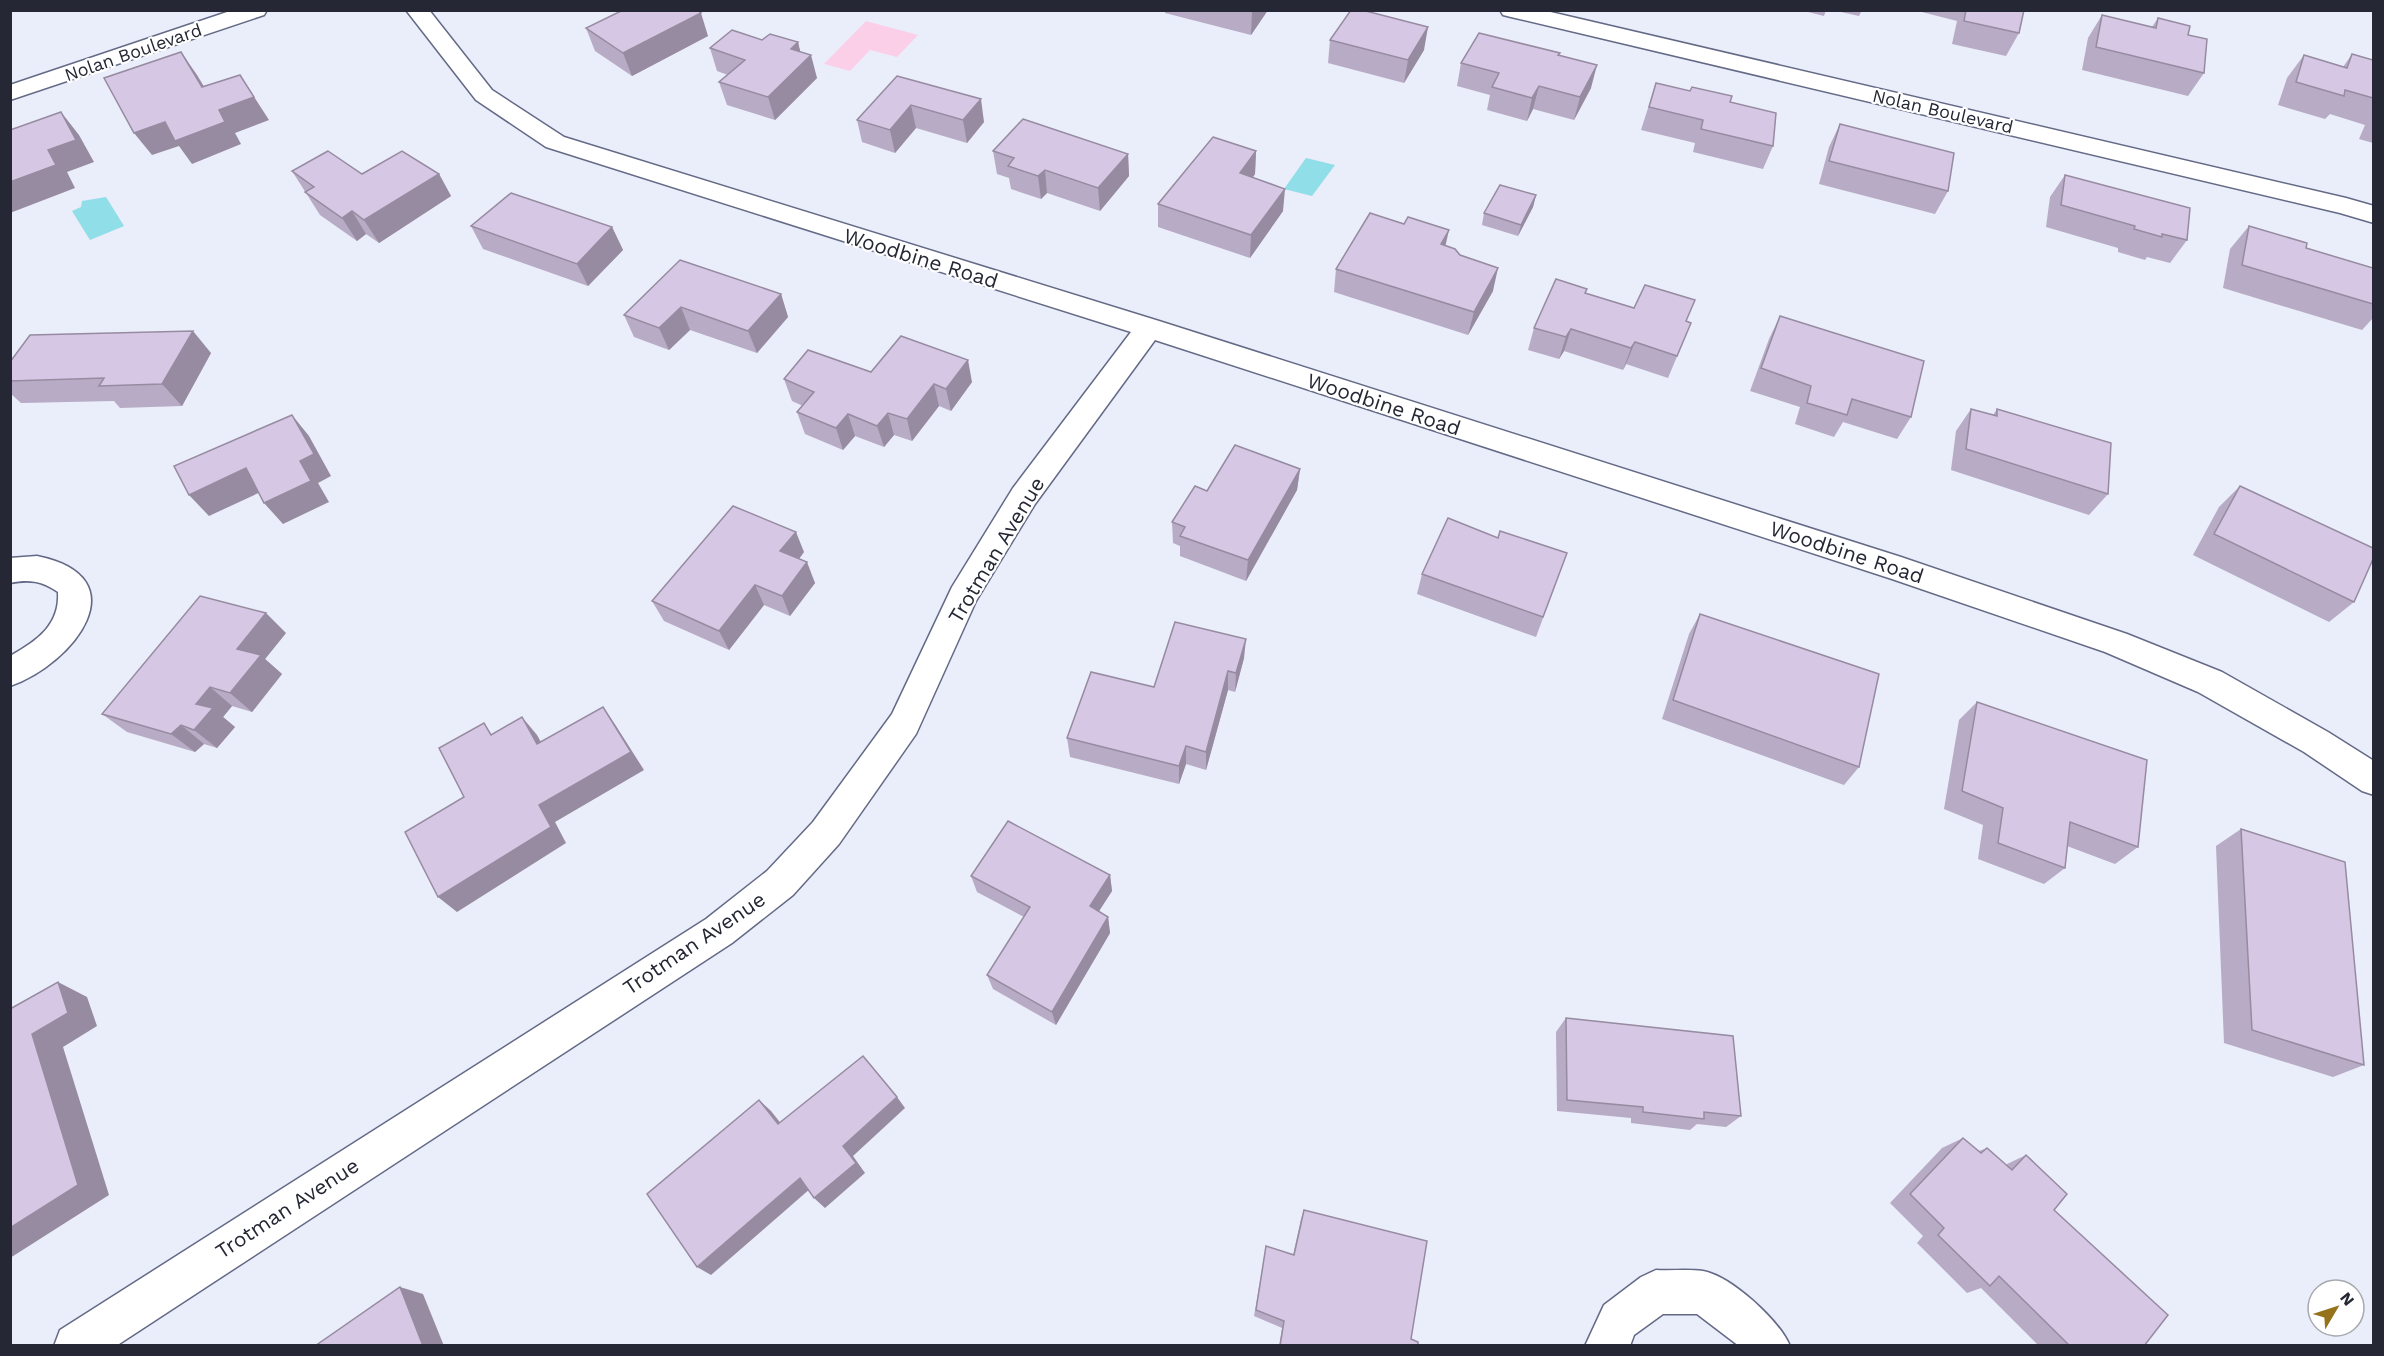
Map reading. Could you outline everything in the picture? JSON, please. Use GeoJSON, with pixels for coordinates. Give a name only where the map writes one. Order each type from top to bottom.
{"type":"FeatureCollection","features":[{"type":"Feature","properties":{"kind":"street","name":"Nolan Boulevard"},"geometry":{"type":"LineString","coordinates":[[10,93],[256,10]]}},
{"type":"Feature","properties":{"kind":"street","name":"Woodbine Road"},"geometry":{"type":"LineString","coordinates":[[417,10],[484,95],[555,142],[1149,328],[1890,565],[2116,643],[2210,682],[2316,742],[2373,780]]}},
{"type":"Feature","properties":{"kind":"street","name":"Nolan Boulevard"},"geometry":{"type":"LineString","coordinates":[[1511,10],[2346,206],[2373,215]]}},
{"type":"Feature","properties":{"kind":"street","name":"Trotman Avenue"},"geometry":{"type":"LineString","coordinates":[[75,1346],[719,931],[780,883],[826,833],[904,724],[963,596],[1024,496],[1149,328]]}},
{"type":"Feature","properties":{"kind":"street"},"geometry":{"type":"LineString","coordinates":[[10,571],[24,568],[49,569],[73,586],[74,613],[58,639],[23,666],[10,672]]}},
{"type":"Feature","properties":{"kind":"street"},"geometry":{"type":"LineString","coordinates":[[1606,1346],[1619,1320],[1656,1292],[1704,1293],[1753,1328],[1768,1346]]}},
{"type":"Feature","properties":{"kind":"shaded area"},"geometry":{"type":"Polygon","coordinates":[[[866,21],[918,35],[897,57],[870,50],[850,71],[824,64],[866,21]]]}},
{"type":"Feature","properties":{"kind":"water"},"geometry":{"type":"Polygon","coordinates":[[[1306,158],[1335,165],[1312,196],[1284,189],[1306,158]]]}},
{"type":"Feature","properties":{"kind":"water"},"geometry":{"type":"Polygon","coordinates":[[[106,197],[124,226],[90,240],[72,211],[81,207],[82,201],[106,197]]]}},
{"type":"Feature","properties":{"kind":"building"},"geometry":{"type":"Polygon","coordinates":[[[623,10],[697,10],[701,13],[623,53],[586,28],[623,10]]]}},
{"type":"Feature","properties":{"kind":"building"},"geometry":{"type":"Polygon","coordinates":[[[1351,10],[1362,10],[1428,27],[1408,60],[1330,40],[1351,10]]]}},
{"type":"Feature","properties":{"kind":"building"},"geometry":{"type":"Polygon","coordinates":[[[1966,10],[2024,10],[2019,33],[1964,21],[1966,10]]]}},
{"type":"Feature","properties":{"kind":"building"},"geometry":{"type":"Polygon","coordinates":[[[2102,15],[2156,28],[2158,18],[2190,26],[2188,35],[2207,39],[2204,73],[2096,47],[2102,15]]]}},
{"type":"Feature","properties":{"kind":"building"},"geometry":{"type":"Polygon","coordinates":[[[732,30],[762,40],[770,34],[798,42],[791,49],[811,55],[768,97],[719,82],[745,60],[710,48],[732,30]]]}},
{"type":"Feature","properties":{"kind":"building"},"geometry":{"type":"Polygon","coordinates":[[[1479,33],[1560,53],[1558,55],[1597,65],[1580,97],[1539,86],[1532,98],[1492,87],[1499,73],[1461,63],[1479,33]]]}},
{"type":"Feature","properties":{"kind":"building"},"geometry":{"type":"Polygon","coordinates":[[[181,52],[202,87],[240,75],[254,97],[219,110],[225,122],[175,141],[165,122],[134,133],[104,78],[181,52]]]}},
{"type":"Feature","properties":{"kind":"building"},"geometry":{"type":"Polygon","coordinates":[[[2352,54],[2373,60],[2373,98],[2345,90],[2344,96],[2296,82],[2304,55],[2347,68],[2352,54]]]}},
{"type":"Feature","properties":{"kind":"building"},"geometry":{"type":"Polygon","coordinates":[[[897,76],[981,99],[963,120],[911,105],[890,130],[857,120],[897,76]]]}},
{"type":"Feature","properties":{"kind":"building"},"geometry":{"type":"Polygon","coordinates":[[[1656,83],[1690,91],[1692,87],[1732,96],[1730,102],[1776,113],[1773,146],[1701,129],[1703,120],[1649,107],[1656,83]]]}},
{"type":"Feature","properties":{"kind":"building"},"geometry":{"type":"Polygon","coordinates":[[[61,112],[76,140],[48,150],[56,165],[10,182],[10,130],[61,112]]]}},
{"type":"Feature","properties":{"kind":"building"},"geometry":{"type":"Polygon","coordinates":[[[1023,119],[1128,154],[1098,188],[1045,170],[1038,176],[1008,166],[1014,158],[993,151],[1023,119]]]}},
{"type":"Feature","properties":{"kind":"building"},"geometry":{"type":"Polygon","coordinates":[[[1840,124],[1954,153],[1948,191],[1829,161],[1840,124]]]}},
{"type":"Feature","properties":{"kind":"building"},"geometry":{"type":"Polygon","coordinates":[[[1213,137],[1256,151],[1240,173],[1285,189],[1251,235],[1158,204],[1213,137]]]}},
{"type":"Feature","properties":{"kind":"building"},"geometry":{"type":"Polygon","coordinates":[[[328,151],[362,174],[402,151],[439,174],[364,220],[352,211],[342,218],[305,192],[314,187],[292,171],[328,151]]]}},
{"type":"Feature","properties":{"kind":"building"},"geometry":{"type":"Polygon","coordinates":[[[2065,175],[2190,208],[2187,240],[2162,234],[2162,237],[2134,229],[2135,226],[2061,205],[2065,175]]]}},
{"type":"Feature","properties":{"kind":"building"},"geometry":{"type":"Polygon","coordinates":[[[1500,185],[1536,195],[1521,225],[1484,213],[1500,185]]]}},
{"type":"Feature","properties":{"kind":"building"},"geometry":{"type":"Polygon","coordinates":[[[511,193],[612,227],[577,264],[471,226],[511,193]]]}},
{"type":"Feature","properties":{"kind":"building"},"geometry":{"type":"Polygon","coordinates":[[[1370,213],[1404,224],[1408,217],[1449,230],[1441,244],[1455,249],[1460,255],[1498,268],[1474,312],[1336,269],[1370,213]]]}},
{"type":"Feature","properties":{"kind":"building"},"geometry":{"type":"Polygon","coordinates":[[[2249,226],[2307,243],[2306,248],[2373,268],[2373,304],[2242,265],[2249,226]]]}},
{"type":"Feature","properties":{"kind":"building"},"geometry":{"type":"Polygon","coordinates":[[[680,260],[781,294],[748,331],[681,307],[659,328],[624,315],[680,260]]]}},
{"type":"Feature","properties":{"kind":"building"},"geometry":{"type":"Polygon","coordinates":[[[1556,279],[1587,289],[1585,293],[1634,308],[1645,285],[1695,300],[1686,321],[1691,323],[1677,356],[1635,342],[1631,348],[1571,329],[1566,337],[1534,328],[1556,279]]]}},
{"type":"Feature","properties":{"kind":"building"},"geometry":{"type":"Polygon","coordinates":[[[1780,316],[1924,361],[1911,417],[1852,399],[1847,415],[1807,403],[1811,386],[1761,368],[1780,316]]]}},
{"type":"Feature","properties":{"kind":"building"},"geometry":{"type":"Polygon","coordinates":[[[193,331],[162,384],[99,386],[104,378],[10,381],[10,362],[30,335],[193,331]]]}},
{"type":"Feature","properties":{"kind":"building"},"geometry":{"type":"Polygon","coordinates":[[[901,336],[968,360],[946,389],[934,384],[907,419],[888,413],[877,426],[848,414],[836,428],[797,412],[814,392],[784,379],[808,350],[871,372],[901,336]]]}},
{"type":"Feature","properties":{"kind":"building"},"geometry":{"type":"Polygon","coordinates":[[[1971,409],[1997,416],[1997,409],[2111,443],[2108,494],[1966,449],[1971,409]]]}},
{"type":"Feature","properties":{"kind":"building"},"geometry":{"type":"Polygon","coordinates":[[[292,415],[314,454],[300,461],[311,481],[264,503],[246,468],[189,495],[174,466],[292,415]]]}},
{"type":"Feature","properties":{"kind":"building"},"geometry":{"type":"Polygon","coordinates":[[[1235,445],[1300,469],[1248,560],[1180,536],[1185,527],[1172,522],[1195,486],[1207,491],[1235,445]]]}},
{"type":"Feature","properties":{"kind":"building"},"geometry":{"type":"Polygon","coordinates":[[[2240,486],[2373,548],[2373,559],[2354,602],[2214,534],[2240,486]]]}},
{"type":"Feature","properties":{"kind":"building"},"geometry":{"type":"Polygon","coordinates":[[[733,506],[796,532],[780,551],[807,562],[782,596],[755,585],[719,631],[652,601],[733,506]]]}},
{"type":"Feature","properties":{"kind":"building"},"geometry":{"type":"Polygon","coordinates":[[[1448,518],[1498,538],[1500,531],[1567,553],[1543,617],[1422,574],[1448,518]]]}},
{"type":"Feature","properties":{"kind":"building"},"geometry":{"type":"Polygon","coordinates":[[[200,596],[266,613],[237,649],[261,655],[230,693],[210,687],[196,704],[213,708],[194,730],[181,725],[171,734],[102,714],[200,596]]]}},
{"type":"Feature","properties":{"kind":"building"},"geometry":{"type":"Polygon","coordinates":[[[1700,614],[1879,674],[1859,767],[1673,700],[1700,614]]]}},
{"type":"Feature","properties":{"kind":"building"},"geometry":{"type":"Polygon","coordinates":[[[1175,622],[1246,639],[1236,673],[1228,671],[1206,752],[1186,746],[1179,766],[1067,738],[1091,672],[1154,687],[1175,622]]]}},
{"type":"Feature","properties":{"kind":"building"},"geometry":{"type":"Polygon","coordinates":[[[1977,702],[2147,760],[2138,847],[2070,822],[2065,868],[1998,843],[2003,808],[1962,791],[1977,702]]]}},
{"type":"Feature","properties":{"kind":"building"},"geometry":{"type":"Polygon","coordinates":[[[603,707],[631,752],[539,805],[551,827],[438,897],[405,832],[464,797],[439,748],[484,723],[491,735],[522,717],[537,744],[603,707]]]}},
{"type":"Feature","properties":{"kind":"building"},"geometry":{"type":"Polygon","coordinates":[[[1008,821],[1110,875],[1090,906],[1108,917],[1052,1012],[987,975],[1030,907],[971,876],[1008,821]]]}},
{"type":"Feature","properties":{"kind":"building"},"geometry":{"type":"Polygon","coordinates":[[[2241,829],[2345,862],[2364,1065],[2252,1030],[2241,829]]]}},
{"type":"Feature","properties":{"kind":"building"},"geometry":{"type":"Polygon","coordinates":[[[58,982],[68,1013],[32,1034],[78,1185],[10,1228],[10,1009],[58,982]]]}},
{"type":"Feature","properties":{"kind":"building"},"geometry":{"type":"Polygon","coordinates":[[[1566,1018],[1733,1036],[1741,1116],[1704,1112],[1704,1119],[1643,1112],[1643,1107],[1567,1100],[1566,1018]]]}},
{"type":"Feature","properties":{"kind":"building"},"geometry":{"type":"Polygon","coordinates":[[[863,1056],[897,1097],[843,1146],[856,1163],[814,1198],[800,1178],[697,1267],[647,1194],[759,1100],[778,1124],[863,1056]]]}},
{"type":"Feature","properties":{"kind":"building"},"geometry":{"type":"Polygon","coordinates":[[[1963,1138],[1981,1153],[1987,1148],[2012,1170],[2026,1155],[2067,1194],[2054,1210],[2168,1315],[2144,1346],[2070,1346],[1999,1276],[1990,1286],[1938,1235],[1944,1228],[1910,1194],[1963,1138]]]}},
{"type":"Feature","properties":{"kind":"building"},"geometry":{"type":"Polygon","coordinates":[[[1304,1210],[1427,1241],[1411,1339],[1418,1342],[1418,1346],[1280,1346],[1284,1321],[1256,1310],[1266,1246],[1294,1255],[1304,1210]]]}},
{"type":"Feature","properties":{"kind":"building"},"geometry":{"type":"Polygon","coordinates":[[[400,1287],[423,1346],[315,1346],[400,1287]]]}}]}
